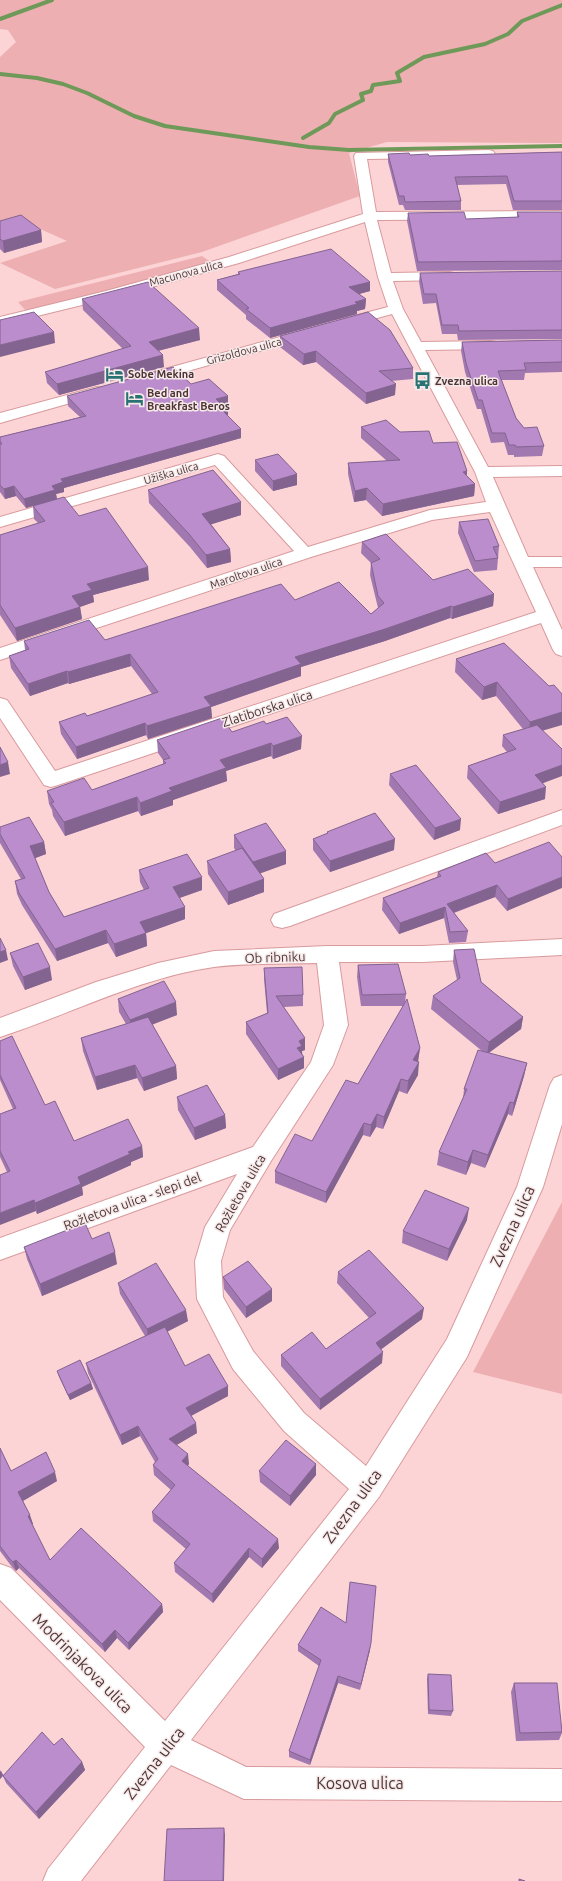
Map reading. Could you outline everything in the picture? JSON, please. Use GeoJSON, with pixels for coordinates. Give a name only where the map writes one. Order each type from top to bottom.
{"type":"FeatureCollection","features":[{"type":"Feature","properties":{"kind":"street"},"geometry":{"type":"LineString","coordinates":[[501,154],[360,156],[370,216],[385,277],[396,309],[483,472],[496,506],[523,562],[562,650]]}},
{"type":"Feature","properties":{"kind":"street","name":"Macunova ulica"},"geometry":{"type":"LineString","coordinates":[[0,321],[110,294],[234,260],[370,216],[562,215]]}},
{"type":"Feature","properties":{"kind":"street"},"geometry":{"type":"LineString","coordinates":[[385,277],[462,276]]}},
{"type":"Feature","properties":{"kind":"street","name":"Grizoldova ulica"},"geometry":{"type":"LineString","coordinates":[[137,380],[396,309]]}},
{"type":"Feature","properties":{"kind":"street"},"geometry":{"type":"LineString","coordinates":[[416,346],[508,345]]}},
{"type":"Feature","properties":{"kind":"street"},"geometry":{"type":"LineString","coordinates":[[0,418],[114,387]]}},
{"type":"Feature","properties":{"kind":"street","name":"Užiška ulica"},"geometry":{"type":"LineString","coordinates":[[0,522],[218,459],[305,553]]}},
{"type":"Feature","properties":{"kind":"street"},"geometry":{"type":"LineString","coordinates":[[483,472],[562,471]]}},
{"type":"Feature","properties":{"kind":"street","name":"Maroltova ulica"},"geometry":{"type":"LineString","coordinates":[[0,654],[305,553],[430,515],[496,506]]}},
{"type":"Feature","properties":{"kind":"street"},"geometry":{"type":"LineString","coordinates":[[523,562],[562,562]]}},
{"type":"Feature","properties":{"kind":"street","name":"Zlatiborska ulica"},"geometry":{"type":"LineString","coordinates":[[0,704],[51,780],[546,615]]}},
{"type":"Feature","properties":{"kind":"street"},"geometry":{"type":"LineString","coordinates":[[282,920],[562,817]]}},
{"type":"Feature","properties":{"kind":"street","name":"Ob ribniku"},"geometry":{"type":"LineString","coordinates":[[0,1028],[104,988],[178,966],[214,959],[327,954],[423,954],[562,947]]}},
{"type":"Feature","properties":{"kind":"street","name":"Rožletova ulica"},"geometry":{"type":"LineString","coordinates":[[327,954],[336,1025],[321,1065],[262,1154],[218,1227],[208,1261],[210,1299],[243,1360],[294,1422],[369,1487]]}},
{"type":"Feature","properties":{"kind":"street","name":"Zvezna ulica"},"geometry":{"type":"LineString","coordinates":[[60,1881],[369,1487],[457,1348],[530,1187],[562,1085]]}},
{"type":"Feature","properties":{"kind":"street","name":"Rožletova ulica - slepi del"},"geometry":{"type":"LineString","coordinates":[[1,1249],[262,1154]]}},
{"type":"Feature","properties":{"kind":"street","name":"Modrinjakova ulica"},"geometry":{"type":"LineString","coordinates":[[0,1579],[167,1746]]}},
{"type":"Feature","properties":{"kind":"street","name":"Kosova ulica"},"geometry":{"type":"LineString","coordinates":[[167,1746],[244,1783],[562,1785]]}},
{"type":"Feature","properties":{"kind":"shaded area"},"geometry":{"type":"Polygon","coordinates":[[[0,0],[562,0],[562,143],[387,142],[349,153],[360,196],[202,252],[55,289],[0,263],[67,241],[29,224],[0,231],[0,57],[16,42],[8,30],[0,29],[0,0]]]}},
{"type":"Feature","properties":{"kind":"shaded area"},"geometry":{"type":"Polygon","coordinates":[[[202,256],[215,265],[28,313],[18,302],[202,256]]]}},
{"type":"Feature","properties":{"kind":"shaded area"},"geometry":{"type":"Polygon","coordinates":[[[562,1202],[562,1394],[473,1372],[562,1202]]]}},
{"type":"Feature","properties":{"kind":"building"},"geometry":{"type":"Polygon","coordinates":[[[562,152],[562,201],[514,201],[507,176],[455,177],[461,201],[405,202],[404,196],[399,196],[388,154],[409,153],[410,155],[428,154],[429,156],[562,152]]]}},
{"type":"Feature","properties":{"kind":"building"},"geometry":{"type":"Polygon","coordinates":[[[464,212],[466,219],[519,217],[517,212],[562,212],[562,261],[418,262],[408,213],[464,212]]]}},
{"type":"Feature","properties":{"kind":"building"},"geometry":{"type":"Polygon","coordinates":[[[21,215],[41,230],[3,241],[0,239],[0,221],[21,215]]]}},
{"type":"Feature","properties":{"kind":"building"},"geometry":{"type":"Polygon","coordinates":[[[331,249],[370,282],[349,287],[366,299],[355,302],[357,304],[270,328],[246,309],[249,308],[217,280],[240,274],[238,272],[331,249]]]}},
{"type":"Feature","properties":{"kind":"building"},"geometry":{"type":"Polygon","coordinates":[[[562,271],[562,330],[459,331],[458,325],[442,325],[436,294],[424,294],[420,273],[562,271]]]}},
{"type":"Feature","properties":{"kind":"building"},"geometry":{"type":"Polygon","coordinates":[[[148,282],[199,328],[149,342],[163,355],[57,384],[45,372],[131,346],[82,299],[148,282]]]}},
{"type":"Feature","properties":{"kind":"building"},"geometry":{"type":"Polygon","coordinates":[[[34,312],[54,332],[0,345],[0,320],[34,312]]]}},
{"type":"Feature","properties":{"kind":"building"},"geometry":{"type":"Polygon","coordinates":[[[368,312],[390,330],[413,368],[379,371],[396,384],[366,393],[316,351],[304,354],[280,336],[368,312]]]}},
{"type":"Feature","properties":{"kind":"building"},"geometry":{"type":"Polygon","coordinates":[[[562,340],[562,362],[524,363],[526,370],[498,371],[516,418],[524,428],[537,427],[544,446],[516,447],[515,445],[509,445],[505,433],[492,433],[482,400],[478,400],[466,363],[462,342],[562,340]]]}},
{"type":"Feature","properties":{"kind":"building"},"geometry":{"type":"Polygon","coordinates":[[[173,367],[191,384],[209,379],[228,396],[216,399],[228,411],[224,412],[241,429],[61,479],[63,482],[52,486],[55,490],[24,499],[14,486],[4,489],[0,485],[0,444],[2,444],[0,437],[86,416],[67,396],[173,367]]]}},
{"type":"Feature","properties":{"kind":"building"},"geometry":{"type":"Polygon","coordinates":[[[386,420],[400,432],[429,431],[433,443],[457,442],[467,471],[463,472],[475,484],[383,504],[367,488],[355,491],[348,463],[400,460],[361,427],[386,420]]]}},
{"type":"Feature","properties":{"kind":"building"},"geometry":{"type":"Polygon","coordinates":[[[278,454],[297,474],[273,481],[255,460],[278,454]]]}},
{"type":"Feature","properties":{"kind":"building"},"geometry":{"type":"Polygon","coordinates":[[[213,470],[241,502],[202,514],[230,549],[206,555],[189,534],[148,490],[213,470]]]}},
{"type":"Feature","properties":{"kind":"building"},"geometry":{"type":"Polygon","coordinates":[[[64,497],[79,516],[106,508],[148,567],[87,584],[92,590],[72,596],[80,607],[15,628],[0,605],[0,535],[45,521],[33,506],[64,497]]]}},
{"type":"Feature","properties":{"kind":"building"},"geometry":{"type":"Polygon","coordinates":[[[488,519],[499,546],[493,547],[498,558],[475,561],[459,522],[488,519]]]}},
{"type":"Feature","properties":{"kind":"building"},"geometry":{"type":"Polygon","coordinates":[[[386,534],[433,580],[468,569],[494,594],[453,607],[451,606],[385,629],[295,657],[301,664],[204,697],[211,706],[147,726],[145,723],[76,747],[59,722],[85,713],[87,716],[158,692],[130,654],[68,672],[67,671],[28,684],[9,656],[29,649],[24,641],[89,620],[105,640],[281,584],[295,600],[339,582],[371,614],[384,603],[378,596],[371,563],[380,559],[362,542],[386,534]]]}},
{"type":"Feature","properties":{"kind":"building"},"geometry":{"type":"Polygon","coordinates":[[[504,643],[549,686],[554,685],[562,694],[562,712],[530,722],[497,682],[484,687],[456,659],[504,643]]]}},
{"type":"Feature","properties":{"kind":"building"},"geometry":{"type":"Polygon","coordinates":[[[287,717],[302,736],[273,746],[271,743],[220,760],[226,768],[169,788],[172,791],[140,803],[137,797],[64,822],[51,803],[54,802],[47,791],[84,778],[92,790],[166,763],[163,760],[170,758],[157,740],[222,718],[232,732],[264,721],[266,724],[287,717]]]}},
{"type":"Feature","properties":{"kind":"building"},"geometry":{"type":"Polygon","coordinates":[[[537,725],[562,749],[562,765],[535,775],[546,787],[500,802],[468,766],[516,749],[503,735],[537,725]]]}},
{"type":"Feature","properties":{"kind":"building"},"geometry":{"type":"Polygon","coordinates":[[[0,747],[8,762],[0,765],[0,747]]]}},
{"type":"Feature","properties":{"kind":"building"},"geometry":{"type":"Polygon","coordinates":[[[416,765],[461,819],[435,828],[390,774],[416,765]]]}},
{"type":"Feature","properties":{"kind":"building"},"geometry":{"type":"Polygon","coordinates":[[[375,813],[395,839],[330,861],[313,839],[328,833],[327,832],[375,813]]]}},
{"type":"Feature","properties":{"kind":"building"},"geometry":{"type":"Polygon","coordinates":[[[29,817],[44,842],[30,846],[49,892],[64,917],[149,888],[139,870],[187,854],[202,877],[173,887],[185,907],[140,922],[146,933],[114,944],[106,930],[55,949],[19,893],[15,881],[25,878],[0,834],[0,827],[29,817]]]}},
{"type":"Feature","properties":{"kind":"building"},"geometry":{"type":"Polygon","coordinates":[[[266,823],[286,851],[253,862],[234,835],[266,823]]]}},
{"type":"Feature","properties":{"kind":"building"},"geometry":{"type":"Polygon","coordinates":[[[549,842],[562,857],[562,877],[508,899],[497,885],[447,904],[468,931],[450,932],[445,907],[400,923],[383,898],[441,876],[438,872],[486,853],[495,863],[549,842]]]}},
{"type":"Feature","properties":{"kind":"building"},"geometry":{"type":"Polygon","coordinates":[[[242,848],[264,879],[228,892],[207,861],[242,848]]]}},
{"type":"Feature","properties":{"kind":"building"},"geometry":{"type":"Polygon","coordinates":[[[0,938],[6,950],[0,952],[0,938]]]}},
{"type":"Feature","properties":{"kind":"building"},"geometry":{"type":"Polygon","coordinates":[[[38,943],[50,967],[23,977],[10,953],[38,943]]]}},
{"type":"Feature","properties":{"kind":"building"},"geometry":{"type":"Polygon","coordinates":[[[474,949],[481,982],[523,1017],[489,1042],[433,996],[460,978],[454,950],[474,949]]]}},
{"type":"Feature","properties":{"kind":"building"},"geometry":{"type":"Polygon","coordinates":[[[398,964],[406,994],[362,995],[358,965],[398,964]]]}},
{"type":"Feature","properties":{"kind":"building"},"geometry":{"type":"Polygon","coordinates":[[[302,967],[303,995],[276,996],[305,1038],[299,1041],[302,1046],[297,1048],[304,1057],[278,1069],[246,1022],[268,1013],[264,968],[302,967]]]}},
{"type":"Feature","properties":{"kind":"building"},"geometry":{"type":"Polygon","coordinates":[[[164,981],[176,1002],[130,1020],[118,999],[164,981]]]}},
{"type":"Feature","properties":{"kind":"building"},"geometry":{"type":"Polygon","coordinates":[[[407,999],[420,1048],[413,1060],[419,1062],[408,1081],[401,1079],[384,1117],[377,1114],[371,1125],[364,1123],[326,1192],[275,1171],[295,1134],[312,1141],[346,1080],[358,1084],[407,999]]]}},
{"type":"Feature","properties":{"kind":"building"},"geometry":{"type":"Polygon","coordinates":[[[148,1017],[176,1066],[142,1078],[135,1065],[95,1077],[81,1038],[148,1017]]]}},
{"type":"Feature","properties":{"kind":"building"},"geometry":{"type":"Polygon","coordinates":[[[12,1036],[45,1105],[55,1101],[74,1141],[128,1119],[142,1146],[128,1152],[130,1154],[78,1177],[81,1184],[35,1203],[34,1200],[0,1213],[0,1175],[10,1171],[0,1151],[0,1114],[16,1108],[0,1075],[0,1041],[12,1036]]]}},
{"type":"Feature","properties":{"kind":"building"},"geometry":{"type":"Polygon","coordinates":[[[478,1050],[527,1063],[514,1103],[510,1102],[488,1155],[473,1150],[468,1162],[439,1152],[467,1089],[464,1089],[478,1050]]]}},
{"type":"Feature","properties":{"kind":"building"},"geometry":{"type":"Polygon","coordinates":[[[207,1085],[225,1115],[194,1128],[177,1097],[207,1085]]]}},
{"type":"Feature","properties":{"kind":"building"},"geometry":{"type":"Polygon","coordinates":[[[425,1190],[469,1208],[449,1249],[403,1231],[425,1190]]]}},
{"type":"Feature","properties":{"kind":"building"},"geometry":{"type":"Polygon","coordinates":[[[85,1223],[92,1239],[109,1232],[115,1252],[40,1284],[24,1247],[85,1223]]]}},
{"type":"Feature","properties":{"kind":"building"},"geometry":{"type":"Polygon","coordinates":[[[369,1250],[424,1308],[376,1343],[383,1352],[320,1399],[281,1355],[312,1332],[326,1349],[376,1313],[338,1272],[369,1250]]]}},
{"type":"Feature","properties":{"kind":"building"},"geometry":{"type":"Polygon","coordinates":[[[248,1261],[272,1289],[246,1307],[223,1277],[248,1261]]]}},
{"type":"Feature","properties":{"kind":"building"},"geometry":{"type":"Polygon","coordinates":[[[156,1263],[186,1310],[147,1329],[118,1283],[156,1263]]]}},
{"type":"Feature","properties":{"kind":"building"},"geometry":{"type":"Polygon","coordinates":[[[165,1327],[185,1366],[209,1354],[228,1386],[186,1408],[196,1423],[169,1439],[188,1454],[182,1461],[278,1539],[262,1559],[249,1548],[212,1594],[174,1563],[190,1544],[152,1512],[175,1485],[153,1465],[158,1459],[138,1426],[120,1435],[86,1363],[165,1327]]]}},
{"type":"Feature","properties":{"kind":"building"},"geometry":{"type":"Polygon","coordinates":[[[80,1360],[91,1383],[68,1395],[57,1371],[80,1360]]]}},
{"type":"Feature","properties":{"kind":"building"},"geometry":{"type":"Polygon","coordinates":[[[286,1440],[316,1464],[290,1496],[259,1471],[286,1440]]]}},
{"type":"Feature","properties":{"kind":"building"},"geometry":{"type":"Polygon","coordinates":[[[0,1448],[11,1471],[46,1452],[55,1472],[18,1492],[50,1560],[81,1528],[162,1604],[128,1643],[115,1630],[102,1644],[16,1560],[13,1562],[0,1546],[0,1448]]]}},
{"type":"Feature","properties":{"kind":"building"},"geometry":{"type":"Polygon","coordinates":[[[350,1582],[376,1586],[371,1643],[361,1684],[338,1676],[310,1760],[289,1751],[321,1660],[298,1645],[321,1607],[346,1623],[350,1582]]]}},
{"type":"Feature","properties":{"kind":"building"},"geometry":{"type":"Polygon","coordinates":[[[428,1674],[451,1675],[453,1711],[429,1710],[428,1674]]]}},
{"type":"Feature","properties":{"kind":"building"},"geometry":{"type":"Polygon","coordinates":[[[514,1683],[557,1683],[562,1732],[520,1733],[514,1683]]]}},
{"type":"Feature","properties":{"kind":"building"},"geometry":{"type":"Polygon","coordinates":[[[42,1732],[54,1745],[62,1738],[82,1762],[36,1812],[3,1776],[42,1732]]]}},
{"type":"Feature","properties":{"kind":"building"},"geometry":{"type":"Polygon","coordinates":[[[224,1828],[223,1881],[164,1881],[167,1829],[224,1828]]]}},
{"type":"Feature","properties":{"kind":"waterway"},"geometry":{"type":"LineString","coordinates":[[0,19],[52,0]]}},
{"type":"Feature","properties":{"kind":"waterway"},"geometry":{"type":"LineString","coordinates":[[303,138],[329,123],[335,114],[363,100],[361,94],[371,91],[373,85],[400,81],[397,73],[424,57],[485,44],[508,34],[522,21],[562,5]]}},
{"type":"Feature","properties":{"kind":"waterway"},"geometry":{"type":"LineString","coordinates":[[0,74],[37,78],[63,84],[87,93],[134,116],[165,126],[309,147],[349,150],[562,146]]}},
{"type":"Feature","properties":{"kind":"place","name":"Sobe Mekina"},"geometry":{"type":"Point","coordinates":[115,374]}},
{"type":"Feature","properties":{"kind":"place","name":"Zvezna ulica"},"geometry":{"type":"Point","coordinates":[422,381]}},
{"type":"Feature","properties":{"kind":"place","name":"Bed and Breakfast Beros"},"geometry":{"type":"Point","coordinates":[134,399]}}]}
